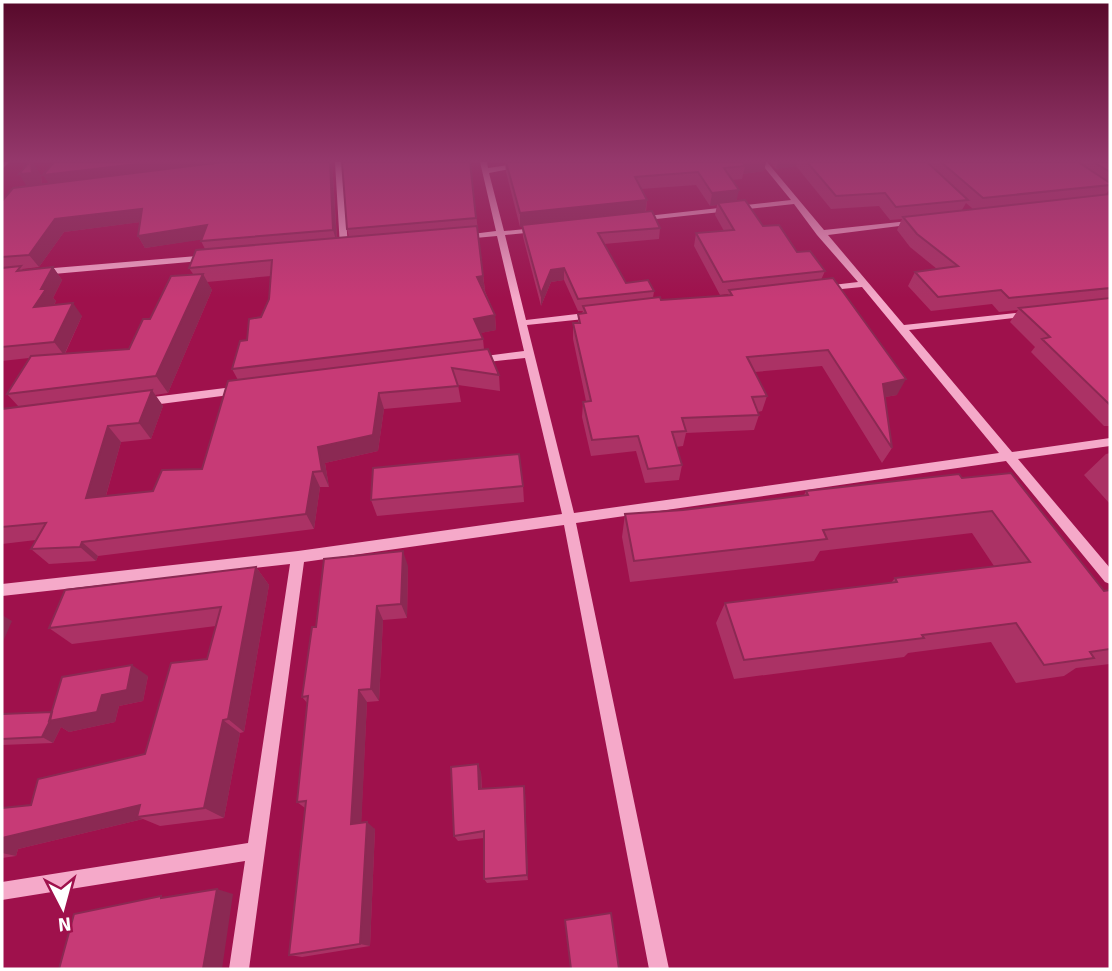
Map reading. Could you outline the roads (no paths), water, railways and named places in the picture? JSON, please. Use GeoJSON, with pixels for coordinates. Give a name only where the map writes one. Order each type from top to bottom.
{"type":"FeatureCollection","features":[{"type":"Feature","properties":{"kind":"street"},"geometry":{"type":"LineString","coordinates":[[341,207],[344,247]]}},
{"type":"Feature","properties":{"kind":"street"},"geometry":{"type":"LineString","coordinates":[[495,207],[569,519],[659,969]]}},
{"type":"Feature","properties":{"kind":"street"},"geometry":{"type":"LineString","coordinates":[[621,220],[743,207]]}},
{"type":"Feature","properties":{"kind":"street"},"geometry":{"type":"LineString","coordinates":[[798,207],[1110,578]]}},
{"type":"Feature","properties":{"kind":"street"},"geometry":{"type":"LineString","coordinates":[[820,233],[931,220]]}},
{"type":"Feature","properties":{"kind":"street"},"geometry":{"type":"LineString","coordinates":[[449,238],[541,229]]}},
{"type":"Feature","properties":{"kind":"street"},"geometry":{"type":"LineString","coordinates":[[330,248],[357,246]]}},
{"type":"Feature","properties":{"kind":"street"},"geometry":{"type":"LineString","coordinates":[[29,273],[220,257]]}},
{"type":"Feature","properties":{"kind":"street"},"geometry":{"type":"LineString","coordinates":[[810,290],[865,284]]}},
{"type":"Feature","properties":{"kind":"street"},"geometry":{"type":"LineString","coordinates":[[901,327],[1045,312]]}},
{"type":"Feature","properties":{"kind":"street"},"geometry":{"type":"LineString","coordinates":[[523,323],[605,314]]}},
{"type":"Feature","properties":{"kind":"street"},"geometry":{"type":"LineString","coordinates":[[462,362],[530,354]]}},
{"type":"Feature","properties":{"kind":"street"},"geometry":{"type":"LineString","coordinates":[[137,403],[259,388]]}},
{"type":"Feature","properties":{"kind":"street"},"geometry":{"type":"LineString","coordinates":[[2,590],[298,557],[1110,442]]}},
{"type":"Feature","properties":{"kind":"street"},"geometry":{"type":"LineString","coordinates":[[239,969],[298,557]]}},
{"type":"Feature","properties":{"kind":"street"},"geometry":{"type":"LineString","coordinates":[[2,891],[254,851]]}}]}
